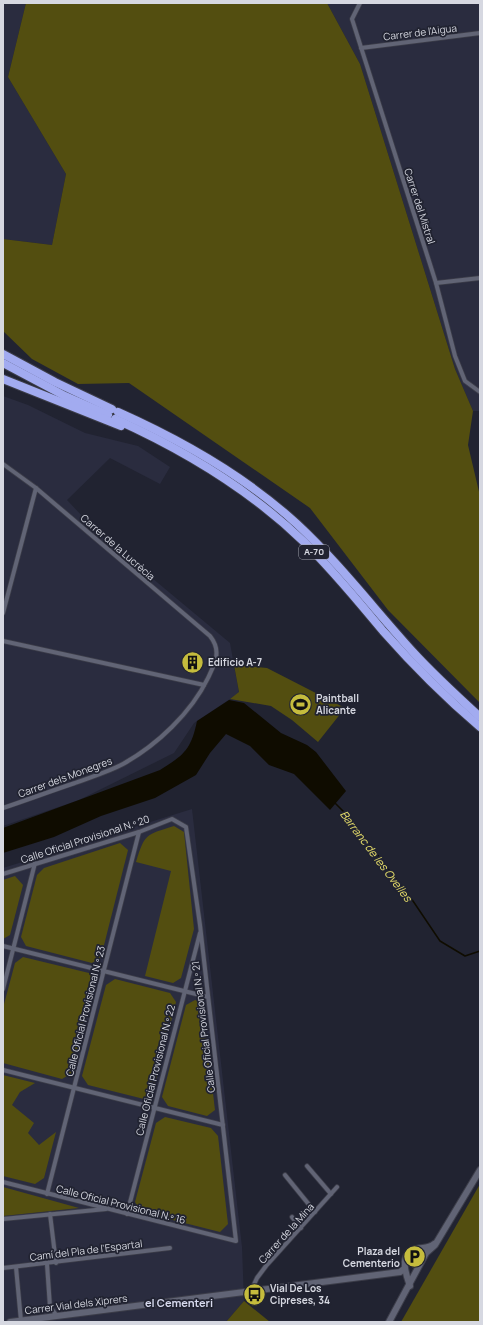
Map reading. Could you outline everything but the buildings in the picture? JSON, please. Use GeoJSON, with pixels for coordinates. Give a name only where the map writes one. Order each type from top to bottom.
{"type":"FeatureCollection","features":[{"type":"Feature","properties":{"kind":"highway","name":"A-70"},"geometry":{"type":"LineString","coordinates":[[3,354],[178,449],[226,479],[263,506],[301,539],[428,679],[480,727]]}},
{"type":"Feature","properties":{"kind":"highway","name":"A-70"},"geometry":{"type":"LineString","coordinates":[[3,363],[65,396],[174,438],[206,456],[277,507],[328,556],[428,668],[480,717]]}},
{"type":"Feature","properties":{"kind":"highway"},"geometry":{"type":"LineString","coordinates":[[3,379],[120,426],[226,479]]}},
{"type":"Feature","properties":{"kind":"street","name":"Carrer del Mistral"},"geometry":{"type":"LineString","coordinates":[[360,3],[352,19],[436,283],[455,356],[465,381],[480,392]]}},
{"type":"Feature","properties":{"kind":"street","name":"Carrer de l'Aigua"},"geometry":{"type":"LineString","coordinates":[[361,48],[480,33]]}},
{"type":"Feature","properties":{"kind":"street"},"geometry":{"type":"LineString","coordinates":[[436,283],[480,278]]}},
{"type":"Feature","properties":{"kind":"street","name":"Carrer de la Lucrècia"},"geometry":{"type":"LineString","coordinates":[[3,464],[36,488],[210,636],[217,648]]}},
{"type":"Feature","properties":{"kind":"street"},"geometry":{"type":"LineString","coordinates":[[3,613],[36,488]]}},
{"type":"Feature","properties":{"kind":"street"},"geometry":{"type":"LineString","coordinates":[[3,641],[204,685]]}},
{"type":"Feature","properties":{"kind":"street","name":"Carrer dels Monegres"},"geometry":{"type":"LineString","coordinates":[[3,808],[110,770],[132,759],[166,733],[204,685],[215,663],[217,648]]}},
{"type":"Feature","properties":{"kind":"street","name":"Calle Oficial Provisional N.º 20"},"geometry":{"type":"LineString","coordinates":[[3,874],[139,832],[172,819]]}},
{"type":"Feature","properties":{"kind":"street","name":"Calle Oficial Provisional N.º 21"},"geometry":{"type":"LineString","coordinates":[[172,819],[186,828],[208,997],[236,1241]]}},
{"type":"Feature","properties":{"kind":"street","name":"Calle Oficial Provisional N.º 23"},"geometry":{"type":"LineString","coordinates":[[47,1194],[139,832]]}},
{"type":"Feature","properties":{"kind":"street"},"geometry":{"type":"LineString","coordinates":[[3,989],[35,863]]}},
{"type":"Feature","properties":{"kind":"street","name":"Calle Oficial Provisional N.º 22"},"geometry":{"type":"LineString","coordinates":[[127,1214],[200,931]]}},
{"type":"Feature","properties":{"kind":"street"},"geometry":{"type":"LineString","coordinates":[[3,946],[208,997]]}},
{"type":"Feature","properties":{"kind":"street"},"geometry":{"type":"LineString","coordinates":[[3,1070],[222,1125]]}},
{"type":"Feature","properties":{"kind":"street"},"geometry":{"type":"LineString","coordinates":[[307,1166],[331,1194]]}},
{"type":"Feature","properties":{"kind":"street"},"geometry":{"type":"LineString","coordinates":[[389,1322],[410,1286],[426,1253],[432,1248],[480,1170]]}},
{"type":"Feature","properties":{"kind":"street"},"geometry":{"type":"LineString","coordinates":[[285,1175],[315,1212]]}},
{"type":"Feature","properties":{"kind":"street","name":"Calle Oficial Provisional N.º 16"},"geometry":{"type":"LineString","coordinates":[[3,1182],[236,1241]]}},
{"type":"Feature","properties":{"kind":"street","name":"Carrer de la Mina"},"geometry":{"type":"LineString","coordinates":[[251,1291],[262,1272],[337,1187]]}},
{"type":"Feature","properties":{"kind":"street"},"geometry":{"type":"LineString","coordinates":[[3,1219],[108,1209]]}},
{"type":"Feature","properties":{"kind":"street"},"geometry":{"type":"LineString","coordinates":[[50,1214],[56,1263]]}},
{"type":"Feature","properties":{"kind":"street"},"geometry":{"type":"LineString","coordinates":[[292,1217],[301,1228]]}},
{"type":"Feature","properties":{"kind":"street"},"geometry":{"type":"LineString","coordinates":[[410,1286],[404,1269],[406,1258],[409,1253],[420,1248],[429,1247],[437,1240]]}},
{"type":"Feature","properties":{"kind":"street","name":"Camí del Pla de l'Espartal"},"geometry":{"type":"LineString","coordinates":[[3,1268],[56,1263],[170,1248]]}},
{"type":"Feature","properties":{"kind":"street"},"geometry":{"type":"LineString","coordinates":[[420,1248],[426,1253]]}},
{"type":"Feature","properties":{"kind":"street"},"geometry":{"type":"LineString","coordinates":[[47,1264],[50,1307],[57,1316]]}},
{"type":"Feature","properties":{"kind":"street"},"geometry":{"type":"LineString","coordinates":[[16,1267],[25,1321]]}},
{"type":"Feature","properties":{"kind":"street"},"geometry":{"type":"LineString","coordinates":[[404,1269],[416,1271]]}},
{"type":"Feature","properties":{"kind":"street","name":"Carrer Vial dels Xiprers"},"geometry":{"type":"LineString","coordinates":[[10,1322],[48,1320],[57,1316],[400,1272],[404,1269]]}},
{"type":"Feature","properties":{"kind":"shaded area"},"geometry":{"type":"Polygon","coordinates":[[[3,3],[26,3],[8,77],[66,174],[52,245],[3,239],[3,3]]]}},
{"type":"Feature","properties":{"kind":"shaded area"},"geometry":{"type":"Polygon","coordinates":[[[26,3],[327,3],[360,64],[455,369],[473,411],[468,445],[480,496],[480,703],[388,610],[310,508],[129,383],[78,384],[32,359],[3,331],[3,239],[52,245],[66,174],[8,77],[26,3]]]}},
{"type":"Feature","properties":{"kind":"shaded area"},"geometry":{"type":"Polygon","coordinates":[[[327,3],[480,3],[480,411],[473,411],[455,369],[360,64],[327,3]]]}},
{"type":"Feature","properties":{"kind":"shaded area"},"geometry":{"type":"Polygon","coordinates":[[[3,396],[28,405],[85,433],[138,446],[170,467],[160,484],[110,458],[67,500],[98,533],[230,643],[239,693],[194,723],[174,753],[79,800],[3,826],[3,396]]]}},
{"type":"Feature","properties":{"kind":"shaded area","name":"Paintball Alicante"},"geometry":{"type":"Polygon","coordinates":[[[234,665],[267,668],[345,708],[318,742],[292,720],[271,706],[230,699],[239,692],[234,665]]]}},
{"type":"Feature","properties":{"kind":"shaded area"},"geometry":{"type":"Polygon","coordinates":[[[229,700],[244,703],[281,733],[307,745],[316,752],[346,791],[330,810],[294,774],[269,765],[250,746],[226,734],[210,753],[196,775],[155,798],[101,816],[54,837],[3,853],[3,828],[160,770],[181,756],[185,751],[192,739],[197,721],[229,700]]]}},
{"type":"Feature","properties":{"kind":"shaded area"},"geometry":{"type":"Polygon","coordinates":[[[192,809],[242,1247],[244,1301],[226,1322],[3,1322],[3,868],[192,809]]]}},
{"type":"Feature","properties":{"kind":"shaded area"},"geometry":{"type":"Polygon","coordinates":[[[174,826],[184,832],[194,929],[181,978],[173,983],[145,976],[171,871],[136,862],[142,845],[148,836],[174,826]]]}},
{"type":"Feature","properties":{"kind":"shaded area"},"geometry":{"type":"Polygon","coordinates":[[[120,843],[128,850],[101,957],[92,963],[26,946],[21,937],[37,875],[44,868],[120,843]]]}},
{"type":"Feature","properties":{"kind":"shaded area"},"geometry":{"type":"Polygon","coordinates":[[[15,876],[23,885],[10,935],[3,939],[3,880],[15,876]]]}},
{"type":"Feature","properties":{"kind":"shaded area"},"geometry":{"type":"Polygon","coordinates":[[[23,957],[89,973],[95,982],[72,1073],[62,1079],[3,1063],[3,1008],[15,963],[23,957]]]}},
{"type":"Feature","properties":{"kind":"shaded area"},"geometry":{"type":"Polygon","coordinates":[[[115,979],[170,993],[176,1002],[152,1095],[144,1099],[88,1085],[82,1076],[106,985],[115,979]]]}},
{"type":"Feature","properties":{"kind":"shaded area"},"geometry":{"type":"Polygon","coordinates":[[[195,1000],[202,1002],[215,1110],[207,1116],[168,1106],[162,1097],[186,1005],[195,1000]]]}},
{"type":"Feature","properties":{"kind":"shaded area"},"geometry":{"type":"Polygon","coordinates":[[[3,1075],[35,1083],[20,1092],[12,1105],[34,1123],[28,1133],[39,1145],[56,1132],[44,1178],[35,1184],[3,1176],[3,1075]]]}},
{"type":"Feature","properties":{"kind":"shaded area"},"geometry":{"type":"Polygon","coordinates":[[[165,1117],[211,1128],[218,1136],[228,1224],[220,1232],[141,1212],[135,1202],[156,1123],[165,1117]]]}},
{"type":"Feature","properties":{"kind":"shaded area"},"geometry":{"type":"Polygon","coordinates":[[[480,1184],[480,1322],[401,1322],[480,1184]]]}},
{"type":"Feature","properties":{"kind":"shaded area"},"geometry":{"type":"Polygon","coordinates":[[[3,1187],[79,1208],[3,1216],[3,1187]]]}},
{"type":"Feature","properties":{"kind":"shaded area"},"geometry":{"type":"Polygon","coordinates":[[[244,1301],[270,1322],[226,1322],[244,1301]]]}},
{"type":"Feature","properties":{"kind":"waterway","name":"Barranc de les Ovelles"},"geometry":{"type":"LineString","coordinates":[[335,803],[345,813],[413,901],[440,941],[465,956],[480,951]]}},
{"type":"Feature","properties":{"kind":"place","name":"Edificio A-7"},"geometry":{"type":"Point","coordinates":[192,662]}},
{"type":"Feature","properties":{"kind":"place","name":"Paintball Alicante"},"geometry":{"type":"Point","coordinates":[300,704]}},
{"type":"Feature","properties":{"kind":"place","name":"Plaza del Cementerio"},"geometry":{"type":"Point","coordinates":[415,1257]}},
{"type":"Feature","properties":{"kind":"place","name":"Vial De Los Cipreses, 34"},"geometry":{"type":"Point","coordinates":[255,1294]}},
{"type":"Feature","properties":{"kind":"district","name":"el Cementeri"},"geometry":{"type":"Point","coordinates":[179,1303]}}]}
